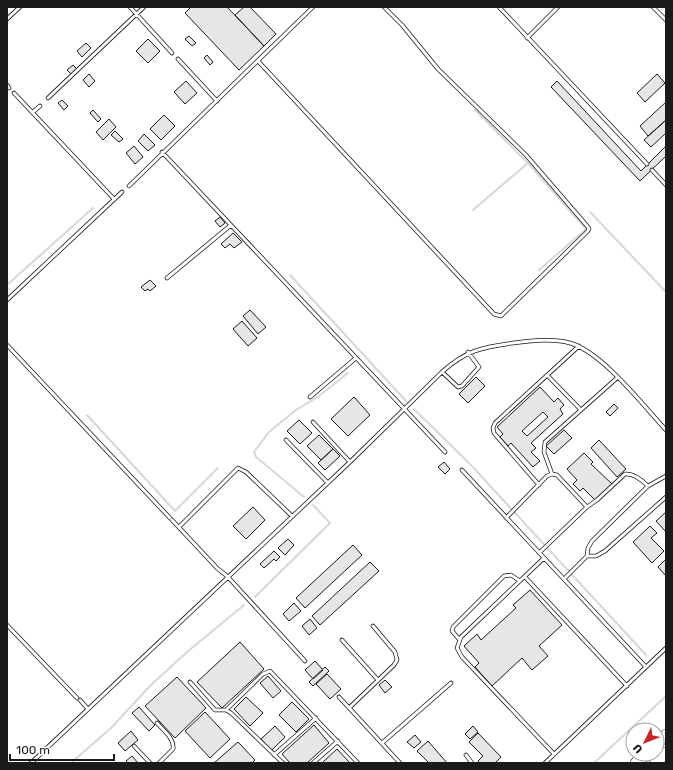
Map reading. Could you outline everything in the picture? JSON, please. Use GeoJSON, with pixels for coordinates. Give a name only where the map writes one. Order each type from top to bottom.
{"type":"FeatureCollection","features":[{"type":"Feature","properties":{"kind":"highway"},"geometry":{"type":"LineString","coordinates":[[655,763],[666,753]]}},
{"type":"Feature","properties":{"kind":"lane"},"geometry":{"type":"LineString","coordinates":[[7,19],[20,7]]}},
{"type":"Feature","properties":{"kind":"lane"},"geometry":{"type":"LineString","coordinates":[[130,7],[172,53]]}},
{"type":"Feature","properties":{"kind":"lane"},"geometry":{"type":"LineString","coordinates":[[48,98],[144,7]]}},
{"type":"Feature","properties":{"kind":"lane"},"geometry":{"type":"LineString","coordinates":[[129,186],[162,152],[217,101],[313,7]]}},
{"type":"Feature","properties":{"kind":"lane"},"geometry":{"type":"LineString","coordinates":[[258,60],[494,314],[501,316],[587,232],[588,227],[526,155],[438,70],[402,25],[384,7]]}},
{"type":"Feature","properties":{"kind":"lane"},"geometry":{"type":"LineString","coordinates":[[499,7],[647,164]]}},
{"type":"Feature","properties":{"kind":"lane"},"geometry":{"type":"LineString","coordinates":[[528,38],[558,7]]}},
{"type":"Feature","properties":{"kind":"lane"},"geometry":{"type":"LineString","coordinates":[[653,7],[666,20]]}},
{"type":"Feature","properties":{"kind":"lane"},"geometry":{"type":"LineString","coordinates":[[178,59],[217,101]]}},
{"type":"Feature","properties":{"kind":"lane"},"geometry":{"type":"LineString","coordinates":[[14,93],[114,199]]}},
{"type":"Feature","properties":{"kind":"lane"},"geometry":{"type":"LineString","coordinates":[[33,112],[40,106]]}},
{"type":"Feature","properties":{"kind":"lane"},"geometry":{"type":"LineString","coordinates":[[162,152],[445,452]]}},
{"type":"Feature","properties":{"kind":"lane"},"geometry":{"type":"LineString","coordinates":[[652,170],[666,185]]}},
{"type":"Feature","properties":{"kind":"lane"},"geometry":{"type":"LineString","coordinates":[[7,300],[122,192]]}},
{"type":"Feature","properties":{"kind":"lane"},"geometry":{"type":"LineString","coordinates":[[167,278],[231,225]]}},
{"type":"Feature","properties":{"kind":"lane"},"geometry":{"type":"LineString","coordinates":[[31,763],[227,576],[328,483],[403,408],[457,358],[468,352],[498,345],[534,341],[569,342],[579,346],[599,360],[666,430]]}},
{"type":"Feature","properties":{"kind":"lane"},"geometry":{"type":"LineString","coordinates":[[7,345],[218,569],[227,576],[305,661]]}},
{"type":"Feature","properties":{"kind":"lane"},"geometry":{"type":"LineString","coordinates":[[539,485],[494,433],[493,428],[496,423],[579,346]]}},
{"type":"Feature","properties":{"kind":"lane"},"geometry":{"type":"LineString","coordinates":[[442,372],[455,386],[462,386],[479,367],[468,352]]}},
{"type":"Feature","properties":{"kind":"lane"},"geometry":{"type":"LineString","coordinates":[[310,397],[356,358]]}},
{"type":"Feature","properties":{"kind":"lane"},"geometry":{"type":"LineString","coordinates":[[547,376],[581,410]]}},
{"type":"Feature","properties":{"kind":"lane"},"geometry":{"type":"LineString","coordinates":[[552,474],[544,452],[545,442],[617,378]]}},
{"type":"Feature","properties":{"kind":"lane"},"geometry":{"type":"LineString","coordinates":[[313,422],[350,462]]}},
{"type":"Feature","properties":{"kind":"lane"},"geometry":{"type":"LineString","coordinates":[[286,440],[328,483]]}},
{"type":"Feature","properties":{"kind":"lane"},"geometry":{"type":"LineString","coordinates":[[179,527],[238,468],[246,472],[292,516]]}},
{"type":"Feature","properties":{"kind":"lane"},"geometry":{"type":"LineString","coordinates":[[462,470],[646,667]]}},
{"type":"Feature","properties":{"kind":"lane"},"geometry":{"type":"LineString","coordinates":[[539,553],[587,507],[597,500],[625,474],[630,473],[648,486]]}},
{"type":"Feature","properties":{"kind":"lane"},"geometry":{"type":"LineString","coordinates":[[506,518],[552,474]]}},
{"type":"Feature","properties":{"kind":"lane"},"geometry":{"type":"LineString","coordinates":[[552,474],[557,475],[587,507]]}},
{"type":"Feature","properties":{"kind":"lane"},"geometry":{"type":"LineString","coordinates":[[564,579],[587,556],[588,548],[592,541],[648,486],[666,476]]}},
{"type":"Feature","properties":{"kind":"lane"},"geometry":{"type":"LineString","coordinates":[[587,556],[596,556],[605,552],[666,497]]}},
{"type":"Feature","properties":{"kind":"lane"},"geometry":{"type":"LineString","coordinates":[[544,558],[460,639],[457,648],[462,657],[554,754]]}},
{"type":"Feature","properties":{"kind":"lane"},"geometry":{"type":"LineString","coordinates":[[460,639],[452,631],[453,627],[504,576],[511,575],[520,581]]}},
{"type":"Feature","properties":{"kind":"lane"},"geometry":{"type":"LineString","coordinates":[[525,577],[627,686]]}},
{"type":"Feature","properties":{"kind":"lane"},"geometry":{"type":"LineString","coordinates":[[7,625],[88,709]]}},
{"type":"Feature","properties":{"kind":"lane"},"geometry":{"type":"LineString","coordinates":[[349,708],[394,665],[397,660],[395,652],[373,626]]}},
{"type":"Feature","properties":{"kind":"lane"},"geometry":{"type":"LineString","coordinates":[[342,640],[378,680]]}},
{"type":"Feature","properties":{"kind":"lane"},"geometry":{"type":"LineString","coordinates":[[545,763],[666,648]]}},
{"type":"Feature","properties":{"kind":"lane"},"geometry":{"type":"LineString","coordinates":[[226,710],[263,674],[270,671],[358,763]]}},
{"type":"Feature","properties":{"kind":"lane"},"geometry":{"type":"LineString","coordinates":[[190,682],[215,710],[226,710],[231,713],[283,763]]}},
{"type":"Feature","properties":{"kind":"lane"},"geometry":{"type":"LineString","coordinates":[[382,744],[451,683]]}},
{"type":"Feature","properties":{"kind":"lane"},"geometry":{"type":"LineString","coordinates":[[339,697],[400,763]]}},
{"type":"Feature","properties":{"kind":"lane"},"geometry":{"type":"LineString","coordinates":[[274,755],[316,718]]}},
{"type":"Feature","properties":{"kind":"lane"},"geometry":{"type":"LineString","coordinates":[[157,723],[171,739],[174,746],[173,749],[159,763]]}},
{"type":"Feature","properties":{"kind":"lane"},"geometry":{"type":"LineString","coordinates":[[313,763],[338,741]]}},
{"type":"Feature","properties":{"kind":"lane"},"geometry":{"type":"LineString","coordinates":[[134,746],[150,763]]}},
{"type":"Feature","properties":{"kind":"lane"},"geometry":{"type":"LineString","coordinates":[[466,755],[472,763]]}},
{"type":"Feature","properties":{"kind":"building"},"geometry":{"type":"Polygon","coordinates":[[[191,7],[227,7],[264,46],[239,70],[185,13],[191,7]]]}},
{"type":"Feature","properties":{"kind":"building"},"geometry":{"type":"Polygon","coordinates":[[[244,7],[250,7],[276,34],[264,46],[235,15],[244,7]]]}},
{"type":"Feature","properties":{"kind":"building"},"geometry":{"type":"Polygon","coordinates":[[[189,36],[196,43],[192,46],[185,39],[189,36]]]}},
{"type":"Feature","properties":{"kind":"building"},"geometry":{"type":"Polygon","coordinates":[[[148,39],[160,51],[148,63],[136,51],[148,39]]]}},
{"type":"Feature","properties":{"kind":"building"},"geometry":{"type":"Polygon","coordinates":[[[86,43],[91,48],[82,57],[77,51],[86,43]]]}},
{"type":"Feature","properties":{"kind":"building"},"geometry":{"type":"Polygon","coordinates":[[[207,55],[213,62],[210,65],[204,58],[207,55]]]}},
{"type":"Feature","properties":{"kind":"building"},"geometry":{"type":"Polygon","coordinates":[[[73,65],[77,69],[71,74],[67,70],[73,65]]]}},
{"type":"Feature","properties":{"kind":"building"},"geometry":{"type":"Polygon","coordinates":[[[89,74],[95,81],[89,87],[83,80],[89,74]]]}},
{"type":"Feature","properties":{"kind":"building"},"geometry":{"type":"Polygon","coordinates":[[[657,74],[665,83],[645,102],[637,93],[657,74]]]}},
{"type":"Feature","properties":{"kind":"building"},"geometry":{"type":"Polygon","coordinates":[[[186,81],[197,93],[185,104],[174,92],[186,81]]]}},
{"type":"Feature","properties":{"kind":"building"},"geometry":{"type":"Polygon","coordinates":[[[557,81],[641,171],[666,146],[666,156],[640,181],[551,87],[557,81]]]}},
{"type":"Feature","properties":{"kind":"building"},"geometry":{"type":"Polygon","coordinates":[[[62,100],[68,106],[64,110],[58,103],[62,100]]]}},
{"type":"Feature","properties":{"kind":"building"},"geometry":{"type":"Polygon","coordinates":[[[666,102],[666,120],[648,136],[640,126],[666,102]]]}},
{"type":"Feature","properties":{"kind":"building"},"geometry":{"type":"Polygon","coordinates":[[[93,110],[101,119],[98,122],[90,113],[93,110]]]}},
{"type":"Feature","properties":{"kind":"building"},"geometry":{"type":"Polygon","coordinates":[[[164,115],[175,126],[161,140],[150,129],[164,115]]]}},
{"type":"Feature","properties":{"kind":"building"},"geometry":{"type":"Polygon","coordinates":[[[109,119],[116,127],[103,140],[96,132],[109,119]]]}},
{"type":"Feature","properties":{"kind":"building"},"geometry":{"type":"Polygon","coordinates":[[[666,120],[666,133],[651,147],[644,140],[666,120]]]}},
{"type":"Feature","properties":{"kind":"building"},"geometry":{"type":"Polygon","coordinates":[[[115,131],[123,139],[119,142],[111,135],[115,131]]]}},
{"type":"Feature","properties":{"kind":"building"},"geometry":{"type":"Polygon","coordinates":[[[144,134],[155,145],[148,151],[138,141],[144,134]]]}},
{"type":"Feature","properties":{"kind":"building"},"geometry":{"type":"Polygon","coordinates":[[[134,146],[143,157],[135,164],[126,153],[134,146]]]}},
{"type":"Feature","properties":{"kind":"building"},"geometry":{"type":"Polygon","coordinates":[[[220,217],[225,223],[220,227],[215,221],[220,217]]]}},
{"type":"Feature","properties":{"kind":"building"},"geometry":{"type":"Polygon","coordinates":[[[233,233],[242,242],[234,248],[230,244],[225,248],[221,244],[233,233]]]}},
{"type":"Feature","properties":{"kind":"building"},"geometry":{"type":"Polygon","coordinates":[[[150,280],[156,286],[150,291],[148,289],[145,291],[141,287],[150,280]]]}},
{"type":"Feature","properties":{"kind":"building"},"geometry":{"type":"Polygon","coordinates":[[[250,310],[266,327],[258,334],[243,316],[250,310]]]}},
{"type":"Feature","properties":{"kind":"building"},"geometry":{"type":"Polygon","coordinates":[[[242,321],[257,338],[248,346],[233,329],[242,321]]]}},
{"type":"Feature","properties":{"kind":"building"},"geometry":{"type":"Polygon","coordinates":[[[476,377],[485,386],[468,403],[459,394],[476,377]]]}},
{"type":"Feature","properties":{"kind":"building"},"geometry":{"type":"Polygon","coordinates":[[[540,387],[554,402],[558,398],[564,405],[560,409],[563,414],[531,443],[536,448],[531,452],[540,461],[533,467],[511,443],[508,446],[500,437],[503,434],[497,427],[540,387]],[[543,412],[522,431],[527,436],[548,417],[543,412]]]}},
{"type":"Feature","properties":{"kind":"building"},"geometry":{"type":"Polygon","coordinates":[[[354,397],[370,415],[348,436],[331,419],[354,397]]]}},
{"type":"Feature","properties":{"kind":"building"},"geometry":{"type":"Polygon","coordinates":[[[614,404],[618,408],[610,416],[606,412],[614,404]]]}},
{"type":"Feature","properties":{"kind":"building"},"geometry":{"type":"Polygon","coordinates":[[[299,420],[312,433],[300,444],[287,431],[299,420]]]}},
{"type":"Feature","properties":{"kind":"building"},"geometry":{"type":"Polygon","coordinates":[[[564,430],[572,438],[554,454],[546,446],[564,430]]]}},
{"type":"Feature","properties":{"kind":"building"},"geometry":{"type":"Polygon","coordinates":[[[319,435],[333,449],[321,460],[307,446],[319,435]]]}},
{"type":"Feature","properties":{"kind":"building"},"geometry":{"type":"Polygon","coordinates":[[[599,440],[626,469],[617,477],[591,448],[599,440]]]}},
{"type":"Feature","properties":{"kind":"building"},"geometry":{"type":"Polygon","coordinates":[[[333,449],[340,456],[325,470],[318,463],[333,449]]]}},
{"type":"Feature","properties":{"kind":"building"},"geometry":{"type":"Polygon","coordinates":[[[584,453],[593,462],[591,464],[612,484],[595,500],[583,488],[580,491],[573,484],[577,480],[567,469],[584,453]]]}},
{"type":"Feature","properties":{"kind":"building"},"geometry":{"type":"Polygon","coordinates":[[[444,462],[450,469],[445,474],[438,467],[444,462]]]}},
{"type":"Feature","properties":{"kind":"building"},"geometry":{"type":"Polygon","coordinates":[[[253,507],[265,520],[246,539],[233,526],[253,507]]]}},
{"type":"Feature","properties":{"kind":"building"},"geometry":{"type":"Polygon","coordinates":[[[666,512],[666,532],[656,521],[666,512]]]}},
{"type":"Feature","properties":{"kind":"building"},"geometry":{"type":"Polygon","coordinates":[[[650,526],[657,533],[651,538],[664,551],[652,563],[633,542],[650,526]]]}},
{"type":"Feature","properties":{"kind":"building"},"geometry":{"type":"Polygon","coordinates":[[[288,539],[294,545],[285,555],[278,548],[288,539]]]}},
{"type":"Feature","properties":{"kind":"building"},"geometry":{"type":"Polygon","coordinates":[[[353,545],[362,555],[305,608],[296,598],[353,545]]]}},
{"type":"Feature","properties":{"kind":"building"},"geometry":{"type":"Polygon","coordinates":[[[274,551],[280,557],[276,561],[274,559],[264,568],[260,564],[274,551]]]}},
{"type":"Feature","properties":{"kind":"building"},"geometry":{"type":"Polygon","coordinates":[[[666,559],[666,576],[658,567],[666,559]]]}},
{"type":"Feature","properties":{"kind":"building"},"geometry":{"type":"Polygon","coordinates":[[[370,562],[379,571],[320,625],[312,616],[370,562]]]}},
{"type":"Feature","properties":{"kind":"building"},"geometry":{"type":"Polygon","coordinates":[[[530,590],[562,625],[539,646],[548,656],[532,670],[522,658],[492,686],[475,667],[479,663],[464,646],[477,634],[481,640],[516,608],[513,605],[530,590]]]}},
{"type":"Feature","properties":{"kind":"building"},"geometry":{"type":"Polygon","coordinates":[[[294,603],[301,611],[289,621],[283,614],[294,603]]]}},
{"type":"Feature","properties":{"kind":"building"},"geometry":{"type":"Polygon","coordinates":[[[310,619],[317,628],[309,635],[302,626],[310,619]]]}},
{"type":"Feature","properties":{"kind":"building"},"geometry":{"type":"Polygon","coordinates":[[[240,642],[264,669],[222,708],[197,682],[240,642]]]}},
{"type":"Feature","properties":{"kind":"building"},"geometry":{"type":"Polygon","coordinates":[[[315,661],[323,670],[313,679],[305,670],[315,661]]]}},
{"type":"Feature","properties":{"kind":"building"},"geometry":{"type":"Polygon","coordinates":[[[325,667],[329,671],[313,686],[309,682],[325,667]]]}},
{"type":"Feature","properties":{"kind":"building"},"geometry":{"type":"Polygon","coordinates":[[[327,674],[341,689],[330,699],[316,684],[327,674]]]}},
{"type":"Feature","properties":{"kind":"building"},"geometry":{"type":"Polygon","coordinates":[[[268,676],[281,691],[273,698],[260,683],[268,676]]]}},
{"type":"Feature","properties":{"kind":"building"},"geometry":{"type":"Polygon","coordinates":[[[177,677],[206,708],[175,738],[145,706],[177,677]]]}},
{"type":"Feature","properties":{"kind":"building"},"geometry":{"type":"Polygon","coordinates":[[[385,680],[392,687],[385,693],[379,685],[385,680]]]}},
{"type":"Feature","properties":{"kind":"building"},"geometry":{"type":"Polygon","coordinates":[[[246,697],[263,713],[250,726],[234,709],[246,697]]]}},
{"type":"Feature","properties":{"kind":"building"},"geometry":{"type":"Polygon","coordinates":[[[292,702],[309,719],[296,732],[279,715],[292,702]]]}},
{"type":"Feature","properties":{"kind":"building"},"geometry":{"type":"Polygon","coordinates":[[[139,707],[155,725],[149,731],[132,713],[139,707]]]}},
{"type":"Feature","properties":{"kind":"building"},"geometry":{"type":"Polygon","coordinates":[[[205,712],[230,739],[210,758],[185,731],[205,712]]]}},
{"type":"Feature","properties":{"kind":"building"},"geometry":{"type":"Polygon","coordinates":[[[314,725],[329,743],[307,763],[290,763],[282,754],[314,725]]]}},
{"type":"Feature","properties":{"kind":"building"},"geometry":{"type":"Polygon","coordinates":[[[275,726],[285,737],[272,750],[261,739],[275,726]]]}},
{"type":"Feature","properties":{"kind":"building"},"geometry":{"type":"Polygon","coordinates":[[[473,726],[478,732],[470,739],[465,734],[473,726]]]}},
{"type":"Feature","properties":{"kind":"building"},"geometry":{"type":"Polygon","coordinates":[[[131,731],[138,740],[125,751],[118,743],[131,731]]]}},
{"type":"Feature","properties":{"kind":"building"},"geometry":{"type":"Polygon","coordinates":[[[478,733],[501,757],[495,763],[480,763],[478,761],[483,756],[469,742],[478,733]]]}},
{"type":"Feature","properties":{"kind":"building"},"geometry":{"type":"Polygon","coordinates":[[[415,735],[421,742],[414,748],[407,742],[415,735]]]}},
{"type":"Feature","properties":{"kind":"building"},"geometry":{"type":"Polygon","coordinates":[[[428,741],[447,763],[429,763],[417,751],[428,741]]]}},
{"type":"Feature","properties":{"kind":"building"},"geometry":{"type":"Polygon","coordinates":[[[238,742],[255,760],[252,763],[214,763],[238,742]]]}},
{"type":"Feature","properties":{"kind":"building"},"geometry":{"type":"Polygon","coordinates":[[[337,749],[350,763],[322,763],[337,749]]]}},
{"type":"Feature","properties":{"kind":"building"},"geometry":{"type":"Polygon","coordinates":[[[132,756],[138,763],[128,763],[126,761],[132,756]]]}},
{"type":"Feature","properties":{"kind":"waterway"},"geometry":{"type":"LineString","coordinates":[[473,210],[528,163],[475,110]]}},
{"type":"Feature","properties":{"kind":"waterway"},"geometry":{"type":"LineString","coordinates":[[528,163],[586,229],[539,270]]}},
{"type":"Feature","properties":{"kind":"waterway"},"geometry":{"type":"LineString","coordinates":[[7,285],[93,208]]}},
{"type":"Feature","properties":{"kind":"waterway"},"geometry":{"type":"LineString","coordinates":[[590,212],[666,292]]}},
{"type":"Feature","properties":{"kind":"waterway"},"geometry":{"type":"LineString","coordinates":[[290,275],[406,401]]}},
{"type":"Feature","properties":{"kind":"waterway"},"geometry":{"type":"LineString","coordinates":[[304,497],[256,457],[254,452],[269,432],[296,410],[319,396],[348,373]]}},
{"type":"Feature","properties":{"kind":"waterway"},"geometry":{"type":"LineString","coordinates":[[414,409],[470,464],[646,655]]}},
{"type":"Feature","properties":{"kind":"waterway"},"geometry":{"type":"LineString","coordinates":[[87,415],[175,511],[218,468]]}},
{"type":"Feature","properties":{"kind":"waterway"},"geometry":{"type":"LineString","coordinates":[[255,597],[330,523],[313,505]]}},
{"type":"Feature","properties":{"kind":"waterway"},"geometry":{"type":"LineString","coordinates":[[71,763],[111,728],[151,685],[187,652],[244,605]]}},
{"type":"Feature","properties":{"kind":"waterway"},"geometry":{"type":"LineString","coordinates":[[594,763],[666,696]]}}]}
